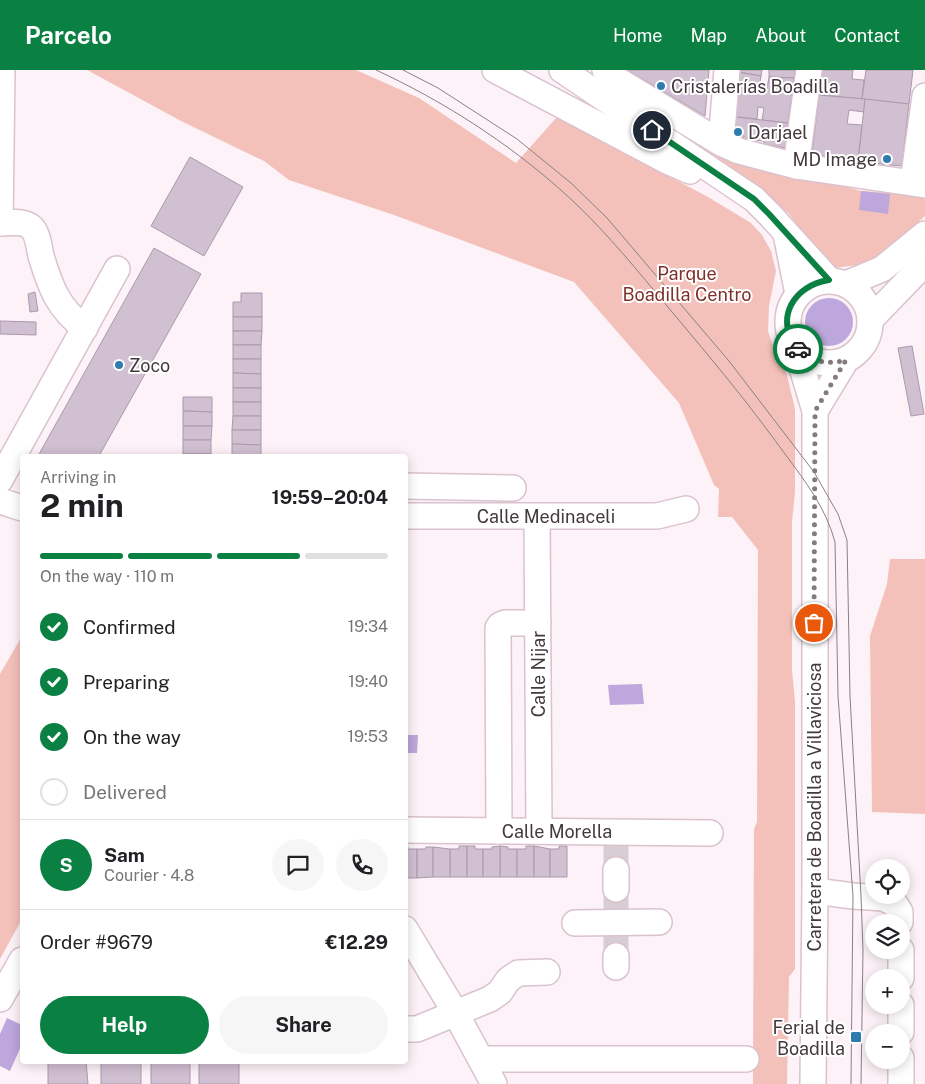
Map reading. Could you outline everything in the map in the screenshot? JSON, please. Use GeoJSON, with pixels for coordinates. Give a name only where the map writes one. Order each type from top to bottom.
{"type":"FeatureCollection","features":[{"type":"Feature","properties":{"kind":"street"},"geometry":{"type":"LineString","coordinates":[[2,70],[0,223],[24,223],[32,227],[48,277],[58,300],[71,318],[85,328]]}},
{"type":"Feature","properties":{"kind":"street"},"geometry":{"type":"LineString","coordinates":[[495,70],[668,161],[754,199]]}},
{"type":"Feature","properties":{"kind":"street"},"geometry":{"type":"LineString","coordinates":[[547,70],[547,80],[553,89],[566,97],[578,114]]}},
{"type":"Feature","properties":{"kind":"street"},"geometry":{"type":"LineString","coordinates":[[562,70],[754,199],[786,234],[837,282],[858,292],[867,304],[870,319],[869,334],[864,344],[855,354],[846,360],[836,363],[821,363],[807,358],[796,348],[789,335],[787,324],[791,304],[798,294],[817,282],[837,282],[882,269],[925,234]]}},
{"type":"Feature","properties":{"kind":"street"},"geometry":{"type":"LineString","coordinates":[[605,70],[721,143],[740,151],[796,166],[919,183],[925,96]]}},
{"type":"Feature","properties":{"kind":"street"},"geometry":{"type":"LineString","coordinates":[[721,143],[727,70]]}},
{"type":"Feature","properties":{"kind":"street"},"geometry":{"type":"LineString","coordinates":[[796,166],[809,70]]}},
{"type":"Feature","properties":{"kind":"street"},"geometry":{"type":"LineString","coordinates":[[786,234],[798,294]]}},
{"type":"Feature","properties":{"kind":"street"},"geometry":{"type":"LineString","coordinates":[[870,319],[925,263]]}},
{"type":"Feature","properties":{"kind":"street"},"geometry":{"type":"LineString","coordinates":[[0,480],[117,269]]}},
{"type":"Feature","properties":{"kind":"street","name":"Carretera de Boadilla a Villaviciosa"},"geometry":{"type":"LineString","coordinates":[[796,348],[815,411],[813,1084]]}},
{"type":"Feature","properties":{"kind":"street"},"geometry":{"type":"LineString","coordinates":[[815,411],[846,360]]}},
{"type":"Feature","properties":{"kind":"street"},"geometry":{"type":"LineString","coordinates":[[408,486],[513,488]]}},
{"type":"Feature","properties":{"kind":"street"},"geometry":{"type":"LineString","coordinates":[[0,500],[20,507]]}},
{"type":"Feature","properties":{"kind":"street","name":"Calle Medinaceli"},"geometry":{"type":"LineString","coordinates":[[408,516],[657,516],[686,509]]}},
{"type":"Feature","properties":{"kind":"street","name":"Calle Nijar"},"geometry":{"type":"LineString","coordinates":[[537,517],[539,831]]}},
{"type":"Feature","properties":{"kind":"street"},"geometry":{"type":"LineString","coordinates":[[499,831],[498,628],[505,623],[538,623]]}},
{"type":"Feature","properties":{"kind":"street","name":"Calle Morella"},"geometry":{"type":"LineString","coordinates":[[408,830],[539,831],[616,838],[710,833]]}},
{"type":"Feature","properties":{"kind":"street"},"geometry":{"type":"LineString","coordinates":[[815,891],[884,898],[895,904],[900,914]]}},
{"type":"Feature","properties":{"kind":"street"},"geometry":{"type":"LineString","coordinates":[[575,923],[659,922]]}},
{"type":"Feature","properties":{"kind":"street"},"geometry":{"type":"LineString","coordinates":[[408,934],[455,1012],[494,1084]]}},
{"type":"Feature","properties":{"kind":"street"},"geometry":{"type":"LineString","coordinates":[[0,999],[20,964]]}},
{"type":"Feature","properties":{"kind":"street"},"geometry":{"type":"LineString","coordinates":[[408,1029],[417,1029],[490,999],[500,992],[508,980],[518,973],[546,972]]}},
{"type":"Feature","properties":{"kind":"street"},"geometry":{"type":"LineString","coordinates":[[481,1059],[746,1059]]}},
{"type":"Feature","properties":{"kind":"street"},"geometry":{"type":"LineString","coordinates":[[901,1069],[901,1084]]}},
{"type":"Feature","properties":{"kind":"green space","name":"Parque Boadilla Centro"},"geometry":{"type":"Polygon","coordinates":[[[87,70],[356,70],[419,98],[516,163],[557,117],[708,197],[751,223],[762,235],[771,251],[776,271],[769,306],[768,331],[774,349],[787,375],[795,409],[795,492],[792,522],[792,670],[795,702],[795,969],[789,977],[787,1084],[753,1084],[754,829],[757,822],[758,550],[732,517],[718,517],[719,489],[714,485],[679,403],[574,282],[394,215],[289,180],[264,161],[181,121],[87,70]]]}},
{"type":"Feature","properties":{"kind":"green space"},"geometry":{"type":"Polygon","coordinates":[[[712,154],[738,159],[811,182],[836,184],[861,191],[919,195],[925,197],[925,216],[882,254],[866,264],[833,268],[826,263],[789,214],[748,180],[712,154]]]}},
{"type":"Feature","properties":{"kind":"green space"},"geometry":{"type":"Polygon","coordinates":[[[890,559],[925,559],[925,814],[872,812],[870,636],[887,584],[890,559]]]}},
{"type":"Feature","properties":{"kind":"green space"},"geometry":{"type":"Polygon","coordinates":[[[20,639],[20,923],[0,959],[0,674],[20,639]]]}},
{"type":"Feature","properties":{"kind":"shaded area"},"geometry":{"type":"Polygon","coordinates":[[[861,191],[890,194],[888,214],[859,210],[861,191]]]}},
{"type":"Feature","properties":{"kind":"shaded area"},"geometry":{"type":"Polygon","coordinates":[[[824,298],[834,298],[846,305],[853,317],[853,327],[846,339],[834,346],[824,346],[816,342],[809,335],[805,327],[805,317],[809,309],[816,302],[824,298]]]}},
{"type":"Feature","properties":{"kind":"shaded area"},"geometry":{"type":"Polygon","coordinates":[[[642,684],[644,704],[610,705],[608,685],[642,684]]]}},
{"type":"Feature","properties":{"kind":"shaded area"},"geometry":{"type":"Polygon","coordinates":[[[408,735],[418,735],[417,753],[408,753],[408,735]]]}},
{"type":"Feature","properties":{"kind":"shaded area"},"geometry":{"type":"Polygon","coordinates":[[[7,1018],[20,1024],[20,1048],[10,1071],[0,1066],[0,1034],[7,1018]]]}},
{"type":"Feature","properties":{"kind":"building"},"geometry":{"type":"Polygon","coordinates":[[[627,70],[709,70],[705,116],[627,70]]]}},
{"type":"Feature","properties":{"kind":"building"},"geometry":{"type":"Polygon","coordinates":[[[738,70],[762,70],[761,76],[738,72],[738,70]]]}},
{"type":"Feature","properties":{"kind":"building"},"geometry":{"type":"Polygon","coordinates":[[[769,70],[795,70],[794,78],[769,77],[769,70]]]}},
{"type":"Feature","properties":{"kind":"building"},"geometry":{"type":"Polygon","coordinates":[[[821,70],[853,70],[852,79],[864,80],[862,99],[819,95],[821,70]]]}},
{"type":"Feature","properties":{"kind":"building"},"geometry":{"type":"Polygon","coordinates":[[[866,70],[913,70],[909,104],[862,99],[866,70]]]}},
{"type":"Feature","properties":{"kind":"building"},"geometry":{"type":"Polygon","coordinates":[[[738,72],[761,76],[759,88],[767,89],[769,77],[794,78],[788,123],[762,120],[764,108],[758,107],[757,119],[736,117],[738,72]]]}},
{"type":"Feature","properties":{"kind":"building"},"geometry":{"type":"Polygon","coordinates":[[[819,95],[865,99],[864,112],[849,110],[847,124],[862,125],[858,162],[812,154],[819,95]]]}},
{"type":"Feature","properties":{"kind":"building"},"geometry":{"type":"Polygon","coordinates":[[[865,99],[909,104],[902,166],[858,162],[865,99]]]}},
{"type":"Feature","properties":{"kind":"building"},"geometry":{"type":"Polygon","coordinates":[[[736,117],[788,123],[785,148],[764,144],[764,141],[743,139],[744,136],[735,136],[736,117]]]}},
{"type":"Feature","properties":{"kind":"building"},"geometry":{"type":"Polygon","coordinates":[[[190,157],[243,187],[204,256],[151,226],[190,157]]]}},
{"type":"Feature","properties":{"kind":"building","name":"Zoco"},"geometry":{"type":"Polygon","coordinates":[[[154,248],[201,274],[100,454],[39,454],[154,248]]]}},
{"type":"Feature","properties":{"kind":"building"},"geometry":{"type":"Polygon","coordinates":[[[35,292],[38,311],[30,312],[28,294],[35,292]]]}},
{"type":"Feature","properties":{"kind":"building"},"geometry":{"type":"Polygon","coordinates":[[[241,293],[262,293],[262,317],[233,317],[233,302],[241,302],[241,293]]]}},
{"type":"Feature","properties":{"kind":"building"},"geometry":{"type":"Polygon","coordinates":[[[233,317],[262,317],[262,331],[233,331],[233,317]]]}},
{"type":"Feature","properties":{"kind":"building"},"geometry":{"type":"Polygon","coordinates":[[[0,321],[36,322],[36,335],[0,334],[0,321]]]}},
{"type":"Feature","properties":{"kind":"building"},"geometry":{"type":"Polygon","coordinates":[[[233,331],[262,331],[261,345],[233,345],[233,331]]]}},
{"type":"Feature","properties":{"kind":"building"},"geometry":{"type":"Polygon","coordinates":[[[233,345],[261,345],[261,359],[233,359],[233,345]]]}},
{"type":"Feature","properties":{"kind":"building"},"geometry":{"type":"Polygon","coordinates":[[[912,346],[924,414],[911,416],[898,348],[912,346]]]}},
{"type":"Feature","properties":{"kind":"building"},"geometry":{"type":"Polygon","coordinates":[[[233,359],[261,359],[261,374],[233,373],[233,359]]]}},
{"type":"Feature","properties":{"kind":"building"},"geometry":{"type":"Polygon","coordinates":[[[233,373],[261,374],[261,388],[233,388],[233,373]]]}},
{"type":"Feature","properties":{"kind":"building"},"geometry":{"type":"Polygon","coordinates":[[[233,388],[261,388],[261,402],[233,402],[233,388]]]}},
{"type":"Feature","properties":{"kind":"building"},"geometry":{"type":"Polygon","coordinates":[[[183,397],[212,397],[212,412],[183,411],[183,397]]]}},
{"type":"Feature","properties":{"kind":"building"},"geometry":{"type":"Polygon","coordinates":[[[233,402],[261,402],[261,416],[233,416],[233,402]]]}},
{"type":"Feature","properties":{"kind":"building"},"geometry":{"type":"Polygon","coordinates":[[[183,411],[212,412],[212,426],[183,426],[183,411]]]}},
{"type":"Feature","properties":{"kind":"building"},"geometry":{"type":"Polygon","coordinates":[[[233,416],[261,416],[261,430],[232,430],[233,416]]]}},
{"type":"Feature","properties":{"kind":"building"},"geometry":{"type":"Polygon","coordinates":[[[183,426],[212,426],[211,440],[183,440],[183,426]]]}},
{"type":"Feature","properties":{"kind":"building"},"geometry":{"type":"Polygon","coordinates":[[[232,430],[261,430],[261,445],[232,444],[232,430]]]}},
{"type":"Feature","properties":{"kind":"building"},"geometry":{"type":"Polygon","coordinates":[[[183,440],[211,440],[211,454],[183,454],[183,440]]]}},
{"type":"Feature","properties":{"kind":"building"},"geometry":{"type":"Polygon","coordinates":[[[232,444],[261,445],[261,454],[232,454],[232,444]]]}},
{"type":"Feature","properties":{"kind":"building"},"geometry":{"type":"Polygon","coordinates":[[[459,846],[467,846],[467,877],[450,877],[450,849],[459,849],[459,846]]]}},
{"type":"Feature","properties":{"kind":"building"},"geometry":{"type":"Polygon","coordinates":[[[467,846],[483,849],[483,877],[467,877],[467,846]]]}},
{"type":"Feature","properties":{"kind":"building"},"geometry":{"type":"Polygon","coordinates":[[[500,846],[508,847],[508,849],[517,849],[517,877],[500,877],[500,846]]]}},
{"type":"Feature","properties":{"kind":"building"},"geometry":{"type":"Polygon","coordinates":[[[500,846],[500,877],[483,877],[483,849],[492,849],[492,847],[500,846]]]}},
{"type":"Feature","properties":{"kind":"building"},"geometry":{"type":"Polygon","coordinates":[[[526,846],[534,846],[534,877],[517,877],[517,849],[526,849],[526,846]]]}},
{"type":"Feature","properties":{"kind":"building"},"geometry":{"type":"Polygon","coordinates":[[[534,846],[550,849],[550,877],[534,877],[534,846]]]}},
{"type":"Feature","properties":{"kind":"building"},"geometry":{"type":"Polygon","coordinates":[[[559,846],[567,846],[567,877],[550,877],[550,849],[559,849],[559,846]]]}},
{"type":"Feature","properties":{"kind":"building"},"geometry":{"type":"Polygon","coordinates":[[[426,847],[433,847],[433,877],[417,878],[417,849],[425,849],[426,847]]]}},
{"type":"Feature","properties":{"kind":"building"},"geometry":{"type":"Polygon","coordinates":[[[433,847],[450,849],[450,877],[433,877],[433,847]]]}},
{"type":"Feature","properties":{"kind":"building"},"geometry":{"type":"Polygon","coordinates":[[[408,849],[417,849],[417,878],[408,878],[408,849]]]}},
{"type":"Feature","properties":{"kind":"building"},"geometry":{"type":"Polygon","coordinates":[[[48,1064],[86,1064],[88,1084],[48,1084],[48,1064]]]}},
{"type":"Feature","properties":{"kind":"building"},"geometry":{"type":"Polygon","coordinates":[[[101,1064],[141,1064],[141,1084],[101,1084],[101,1064]]]}},
{"type":"Feature","properties":{"kind":"building"},"geometry":{"type":"Polygon","coordinates":[[[151,1064],[190,1064],[190,1084],[151,1084],[151,1064]]]}},
{"type":"Feature","properties":{"kind":"building"},"geometry":{"type":"Polygon","coordinates":[[[199,1064],[239,1064],[239,1084],[199,1084],[199,1064]]]}},
{"type":"Feature","properties":{"kind":"tunnel"},"geometry":{"type":"LineString","coordinates":[[616,844],[616,870]]}},
{"type":"Feature","properties":{"kind":"tunnel"},"geometry":{"type":"LineString","coordinates":[[616,889],[616,912]]}},
{"type":"Feature","properties":{"kind":"tunnel"},"geometry":{"type":"LineString","coordinates":[[616,934],[616,956]]}},
{"type":"Feature","properties":{"kind":"tram line"},"geometry":{"type":"LineString","coordinates":[[376,70],[426,95],[497,139],[541,173],[587,215],[634,267],[746,402],[807,485],[826,518],[835,542],[838,696],[853,896],[851,1084]]}},
{"type":"Feature","properties":{"kind":"tram line"},"geometry":{"type":"LineString","coordinates":[[403,70],[438,88],[517,139],[571,183],[607,218],[729,361],[814,472],[838,514],[847,540],[850,696],[863,950],[861,1084]]}},
{"type":"Feature","properties":{"kind":"way so far"},"geometry":{"type":"LineString","coordinates":[[798,349],[807,358],[821,363],[836,363],[846,360],[815,411],[814,623]]}},
{"type":"Feature","properties":{"kind":"place","name":"Cristalerías Boadilla"},"geometry":{"type":"Point","coordinates":[661,86]}},
{"type":"Feature","properties":{"kind":"place","name":"Darjael"},"geometry":{"type":"Point","coordinates":[738,132]}},
{"type":"Feature","properties":{"kind":"place","name":"MD Image"},"geometry":{"type":"Point","coordinates":[887,159]}},
{"type":"Feature","properties":{"kind":"place","name":"Zoco"},"geometry":{"type":"Point","coordinates":[119,365]}},
{"type":"Feature","properties":{"kind":"place","name":"Ferial de Boadilla"},"geometry":{"type":"Point","coordinates":[856,1037]}},
{"type":"Feature","properties":{"kind":"route"},"geometry":{"type":"LineString","coordinates":[[652,130],[754,199],[829,280],[817,282],[807,287],[798,294],[791,304],[787,324],[789,335],[798,349]]}}]}
